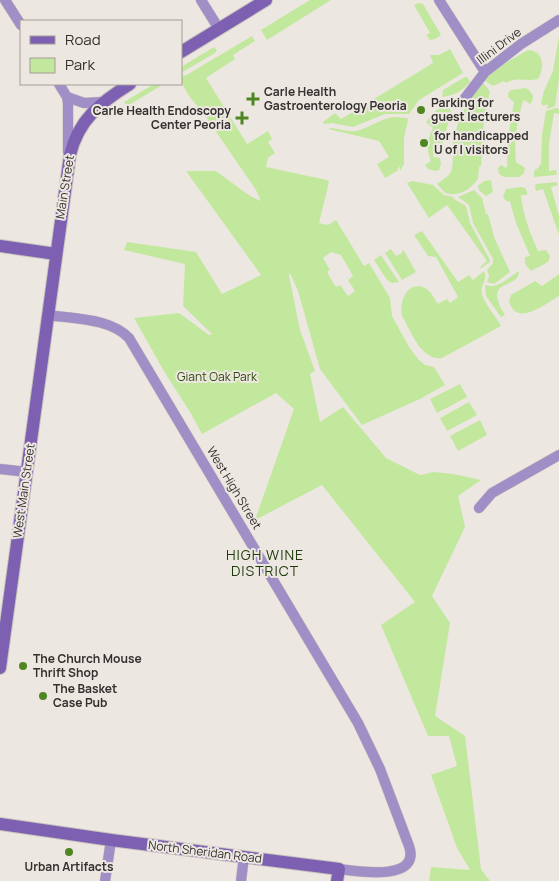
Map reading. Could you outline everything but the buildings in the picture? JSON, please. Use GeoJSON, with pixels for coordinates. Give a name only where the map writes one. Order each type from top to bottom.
{"type":"FeatureCollection","features":[{"type":"Feature","properties":{"kind":"main road"},"geometry":{"type":"LineString","coordinates":[[182,51],[266,0]]}},
{"type":"Feature","properties":{"kind":"main road","name":"Main Street"},"geometry":{"type":"LineString","coordinates":[[48,315],[72,146],[78,130],[94,110],[102,102],[128,85]]}},
{"type":"Feature","properties":{"kind":"main road"},"geometry":{"type":"LineString","coordinates":[[0,246],[56,254]]}},
{"type":"Feature","properties":{"kind":"main road","name":"West Main Street"},"geometry":{"type":"LineString","coordinates":[[0,661],[48,315]]}},
{"type":"Feature","properties":{"kind":"main road","name":"North Sheridan Road"},"geometry":{"type":"LineString","coordinates":[[0,824],[110,840],[244,856],[338,875]]}},
{"type":"Feature","properties":{"kind":"street"},"geometry":{"type":"LineString","coordinates":[[5,0],[20,23]]}},
{"type":"Feature","properties":{"kind":"street"},"geometry":{"type":"LineString","coordinates":[[200,0],[219,29]]}},
{"type":"Feature","properties":{"kind":"street"},"geometry":{"type":"LineString","coordinates":[[439,0],[485,72]]}},
{"type":"Feature","properties":{"kind":"street","name":"Illini Drive"},"geometry":{"type":"LineString","coordinates":[[462,102],[485,72],[520,44],[559,20]]}},
{"type":"Feature","properties":{"kind":"street"},"geometry":{"type":"LineString","coordinates":[[60,85],[67,97],[68,166]]}},
{"type":"Feature","properties":{"kind":"street"},"geometry":{"type":"LineString","coordinates":[[67,97],[84,103],[102,102]]}},
{"type":"Feature","properties":{"kind":"street","name":"West High Street"},"geometry":{"type":"LineString","coordinates":[[48,315],[109,326],[125,333],[134,345],[358,723],[380,769],[409,846],[410,857],[408,866]]}},
{"type":"Feature","properties":{"kind":"street"},"geometry":{"type":"LineString","coordinates":[[479,508],[492,493],[559,456]]}},
{"type":"Feature","properties":{"kind":"street"},"geometry":{"type":"LineString","coordinates":[[0,469],[26,472]]}},
{"type":"Feature","properties":{"kind":"street"},"geometry":{"type":"LineString","coordinates":[[105,881],[110,840]]}},
{"type":"Feature","properties":{"kind":"street"},"geometry":{"type":"LineString","coordinates":[[241,881],[244,856]]}},
{"type":"Feature","properties":{"kind":"street","name":"North Sheridan Road"},"geometry":{"type":"LineString","coordinates":[[338,875],[389,875],[402,872],[408,866]]}},
{"type":"Feature","properties":{"kind":"green space"},"geometry":{"type":"Polygon","coordinates":[[[310,0],[331,0],[267,40],[261,30],[310,0]]]}},
{"type":"Feature","properties":{"kind":"green space"},"geometry":{"type":"Polygon","coordinates":[[[418,3],[423,4],[441,35],[435,39],[430,40],[426,35],[430,33],[414,5],[418,3]]]}},
{"type":"Feature","properties":{"kind":"green space","name":"Giant Oak Park"},"geometry":{"type":"Polygon","coordinates":[[[252,36],[255,41],[233,55],[235,59],[206,78],[247,144],[268,131],[272,139],[268,142],[275,153],[268,158],[266,167],[329,182],[319,223],[328,225],[336,220],[364,266],[369,263],[390,298],[392,316],[409,347],[425,365],[434,367],[445,385],[420,399],[362,425],[320,369],[298,291],[290,273],[300,330],[315,371],[310,374],[320,422],[343,407],[386,458],[420,475],[434,472],[481,480],[458,496],[465,527],[432,596],[450,623],[435,716],[465,736],[481,869],[490,881],[429,881],[431,867],[470,870],[457,848],[431,775],[457,766],[449,736],[428,736],[381,625],[415,602],[322,485],[255,520],[294,409],[276,393],[202,434],[134,318],[179,313],[209,335],[212,334],[183,306],[185,264],[124,250],[127,242],[196,252],[222,294],[261,275],[186,171],[216,171],[250,196],[261,201],[256,190],[204,114],[189,96],[182,84],[182,76],[252,36]],[[331,252],[323,258],[330,270],[328,274],[336,287],[340,285],[348,296],[355,291],[348,280],[353,276],[341,255],[331,252]]]}},
{"type":"Feature","properties":{"kind":"green space"},"geometry":{"type":"Polygon","coordinates":[[[559,36],[559,79],[555,106],[547,109],[548,104],[543,106],[541,103],[553,71],[559,36]]]}},
{"type":"Feature","properties":{"kind":"green space"},"geometry":{"type":"Polygon","coordinates":[[[214,47],[217,50],[182,72],[182,66],[214,47]]]}},
{"type":"Feature","properties":{"kind":"green space"},"geometry":{"type":"Polygon","coordinates":[[[450,49],[463,73],[419,100],[409,114],[385,114],[353,127],[332,123],[324,124],[323,122],[335,113],[341,119],[433,63],[430,55],[439,55],[450,49]]]}},
{"type":"Feature","properties":{"kind":"green space"},"geometry":{"type":"Polygon","coordinates":[[[528,50],[537,53],[542,60],[542,70],[538,79],[518,79],[506,83],[504,81],[493,86],[484,80],[502,65],[528,50]]]}},
{"type":"Feature","properties":{"kind":"green space"},"geometry":{"type":"Polygon","coordinates":[[[465,77],[470,82],[464,88],[454,94],[442,97],[443,90],[465,77]]]}},
{"type":"Feature","properties":{"kind":"green space"},"geometry":{"type":"Polygon","coordinates":[[[482,82],[490,91],[484,121],[481,166],[479,167],[478,179],[463,192],[455,194],[445,193],[437,184],[451,172],[453,161],[453,154],[451,154],[452,144],[458,124],[470,98],[482,82]]]}},
{"type":"Feature","properties":{"kind":"green space"},"geometry":{"type":"Polygon","coordinates":[[[152,85],[162,85],[127,106],[124,102],[152,85]]]}},
{"type":"Feature","properties":{"kind":"green space"},"geometry":{"type":"Polygon","coordinates":[[[526,88],[531,93],[533,100],[530,104],[523,101],[515,146],[516,162],[525,168],[524,173],[519,177],[504,177],[499,174],[498,168],[501,165],[507,167],[508,137],[514,102],[508,97],[508,93],[511,90],[526,88]]]}},
{"type":"Feature","properties":{"kind":"green space"},"geometry":{"type":"Polygon","coordinates":[[[443,106],[449,107],[451,112],[443,143],[435,143],[433,157],[440,158],[441,164],[439,170],[435,171],[428,169],[425,165],[431,161],[428,144],[433,128],[426,122],[434,112],[443,106]]]}},
{"type":"Feature","properties":{"kind":"green space"},"geometry":{"type":"Polygon","coordinates":[[[555,108],[559,109],[559,114],[554,113],[549,144],[549,171],[556,170],[557,174],[534,177],[534,171],[541,163],[542,135],[546,111],[555,108]]]}},
{"type":"Feature","properties":{"kind":"green space"},"geometry":{"type":"Polygon","coordinates":[[[394,117],[407,118],[408,120],[404,138],[404,164],[400,171],[400,166],[397,171],[385,178],[377,164],[389,157],[379,141],[328,129],[356,131],[394,117]]]}},
{"type":"Feature","properties":{"kind":"green space"},"geometry":{"type":"Polygon","coordinates":[[[491,180],[493,192],[486,196],[479,190],[478,186],[484,181],[491,180]]]}},
{"type":"Feature","properties":{"kind":"green space"},"geometry":{"type":"Polygon","coordinates":[[[412,181],[433,185],[444,195],[453,197],[466,206],[470,223],[490,262],[480,267],[487,261],[447,205],[429,218],[407,183],[412,181]]]}},
{"type":"Feature","properties":{"kind":"green space"},"geometry":{"type":"Polygon","coordinates":[[[556,182],[558,185],[551,187],[559,216],[559,235],[543,189],[536,191],[535,186],[536,184],[556,182]]]}},
{"type":"Feature","properties":{"kind":"green space"},"geometry":{"type":"Polygon","coordinates":[[[525,188],[527,192],[527,195],[521,195],[523,210],[535,244],[538,251],[546,250],[550,256],[548,262],[531,271],[525,264],[525,257],[530,256],[516,223],[510,202],[503,197],[506,189],[525,188]]]}},
{"type":"Feature","properties":{"kind":"green space"},"geometry":{"type":"Polygon","coordinates":[[[474,190],[482,198],[494,237],[510,272],[494,284],[487,282],[489,276],[487,270],[493,263],[493,259],[473,223],[469,205],[458,197],[474,190]]]}},
{"type":"Feature","properties":{"kind":"green space"},"geometry":{"type":"Polygon","coordinates":[[[422,231],[458,282],[469,275],[473,280],[484,271],[485,277],[482,294],[501,326],[442,358],[435,358],[422,350],[413,337],[402,316],[401,310],[403,299],[413,287],[419,286],[427,289],[438,304],[447,299],[450,303],[458,297],[436,257],[428,256],[414,235],[422,231]]]}},
{"type":"Feature","properties":{"kind":"green space"},"geometry":{"type":"Polygon","coordinates":[[[391,249],[396,256],[402,253],[403,249],[416,272],[402,280],[385,253],[391,249]]]}},
{"type":"Feature","properties":{"kind":"green space"},"geometry":{"type":"Polygon","coordinates":[[[381,255],[399,282],[392,283],[387,280],[374,260],[381,255]]]}},
{"type":"Feature","properties":{"kind":"green space"},"geometry":{"type":"Polygon","coordinates":[[[519,271],[517,277],[499,289],[497,294],[505,315],[501,317],[486,296],[485,286],[499,284],[519,271]]]}},
{"type":"Feature","properties":{"kind":"green space"},"geometry":{"type":"Polygon","coordinates":[[[559,274],[559,296],[531,312],[518,313],[513,309],[509,301],[511,295],[535,281],[542,286],[559,274]]]}},
{"type":"Feature","properties":{"kind":"green space"},"geometry":{"type":"Polygon","coordinates":[[[460,384],[467,397],[437,413],[430,399],[460,384]]]}},
{"type":"Feature","properties":{"kind":"green space"},"geometry":{"type":"Polygon","coordinates":[[[469,402],[477,415],[447,431],[440,418],[469,402]]]}},
{"type":"Feature","properties":{"kind":"green space"},"geometry":{"type":"Polygon","coordinates":[[[480,420],[487,435],[458,451],[450,436],[480,420]]]}},
{"type":"Feature","properties":{"kind":"place","name":"Carle Health Gastroenterology Peoria"},"geometry":{"type":"Point","coordinates":[253,99]}},
{"type":"Feature","properties":{"kind":"place","name":"Parking for guest lecturers"},"geometry":{"type":"Point","coordinates":[421,110]}},
{"type":"Feature","properties":{"kind":"place","name":"Carle Health Endoscopy Center Peoria"},"geometry":{"type":"Point","coordinates":[242,118]}},
{"type":"Feature","properties":{"kind":"place","name":"for handicapped U of I visitors"},"geometry":{"type":"Point","coordinates":[424,143]}},
{"type":"Feature","properties":{"kind":"place","name":"The Church Mouse Thrift Shop"},"geometry":{"type":"Point","coordinates":[23,666]}},
{"type":"Feature","properties":{"kind":"place","name":"The Basket Case Pub"},"geometry":{"type":"Point","coordinates":[43,696]}},
{"type":"Feature","properties":{"kind":"place","name":"Urban Artifacts"},"geometry":{"type":"Point","coordinates":[69,852]}},
{"type":"Feature","properties":{"kind":"district","name":"HIGH WINE DISTRICT"},"geometry":{"type":"Point","coordinates":[265,564]}}]}
